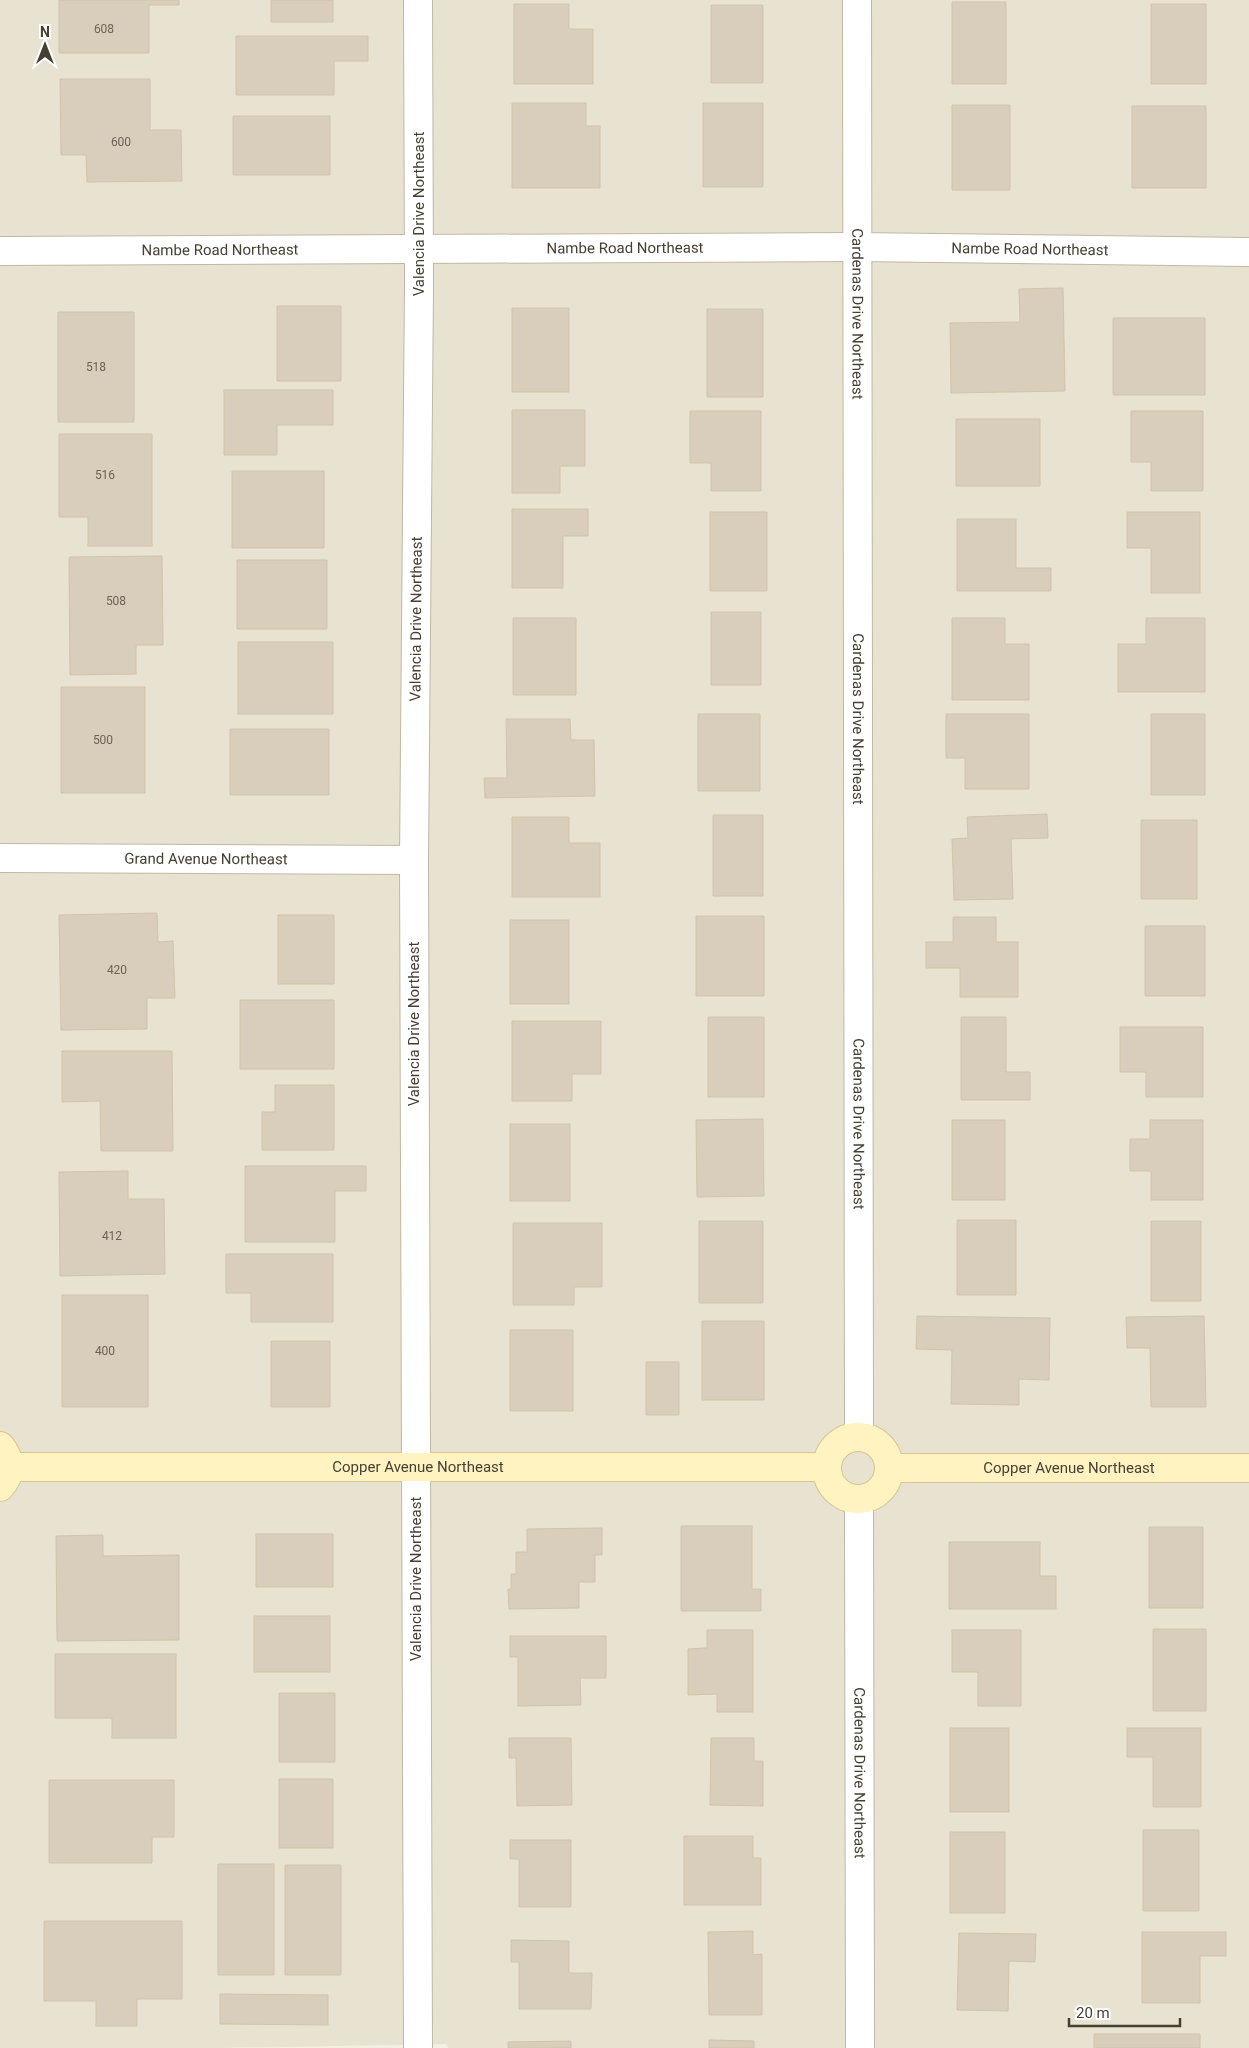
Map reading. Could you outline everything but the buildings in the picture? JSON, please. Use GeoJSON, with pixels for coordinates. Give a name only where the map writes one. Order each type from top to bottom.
{"type":"FeatureCollection","features":[{"type":"Feature","properties":{"kind":"street","name":"Valencia Drive Northeast"},"geometry":{"type":"LineString","coordinates":[[418,0],[419,250],[414,860],[418,2048]]}},
{"type":"Feature","properties":{"kind":"street","name":"Cardenas Drive Northeast"},"geometry":{"type":"LineString","coordinates":[[856,0],[859,1436]]}},
{"type":"Feature","properties":{"kind":"street","name":"Nambe Road Northeast"},"geometry":{"type":"LineString","coordinates":[[0,251],[857,247],[1249,252]]}},
{"type":"Feature","properties":{"kind":"street","name":"Grand Avenue Northeast"},"geometry":{"type":"LineString","coordinates":[[0,858],[414,860]]}},
{"type":"Feature","properties":{"kind":"street"},"geometry":{"type":"LineString","coordinates":[[859,1436],[877,1442],[888,1458],[890,1468],[884,1486],[868,1497],[859,1499],[848,1497],[833,1486],[828,1477],[827,1467],[833,1449],[840,1442],[859,1436]]}},
{"type":"Feature","properties":{"kind":"street","name":"Copper Avenue Northeast"},"geometry":{"type":"LineString","coordinates":[[3,1466],[827,1467]]}},
{"type":"Feature","properties":{"kind":"street","name":"Copper Avenue Northeast"},"geometry":{"type":"LineString","coordinates":[[890,1468],[1249,1468]]}},
{"type":"Feature","properties":{"kind":"street","name":"Cardenas Drive Northeast"},"geometry":{"type":"LineString","coordinates":[[859,1499],[860,2048]]}},
{"type":"Feature","properties":{"kind":"shaded area"},"geometry":{"type":"Polygon","coordinates":[[[0,0],[1249,0],[1249,2048],[448,2048],[447,2044],[219,2048],[0,2048],[0,0]]]}}]}
